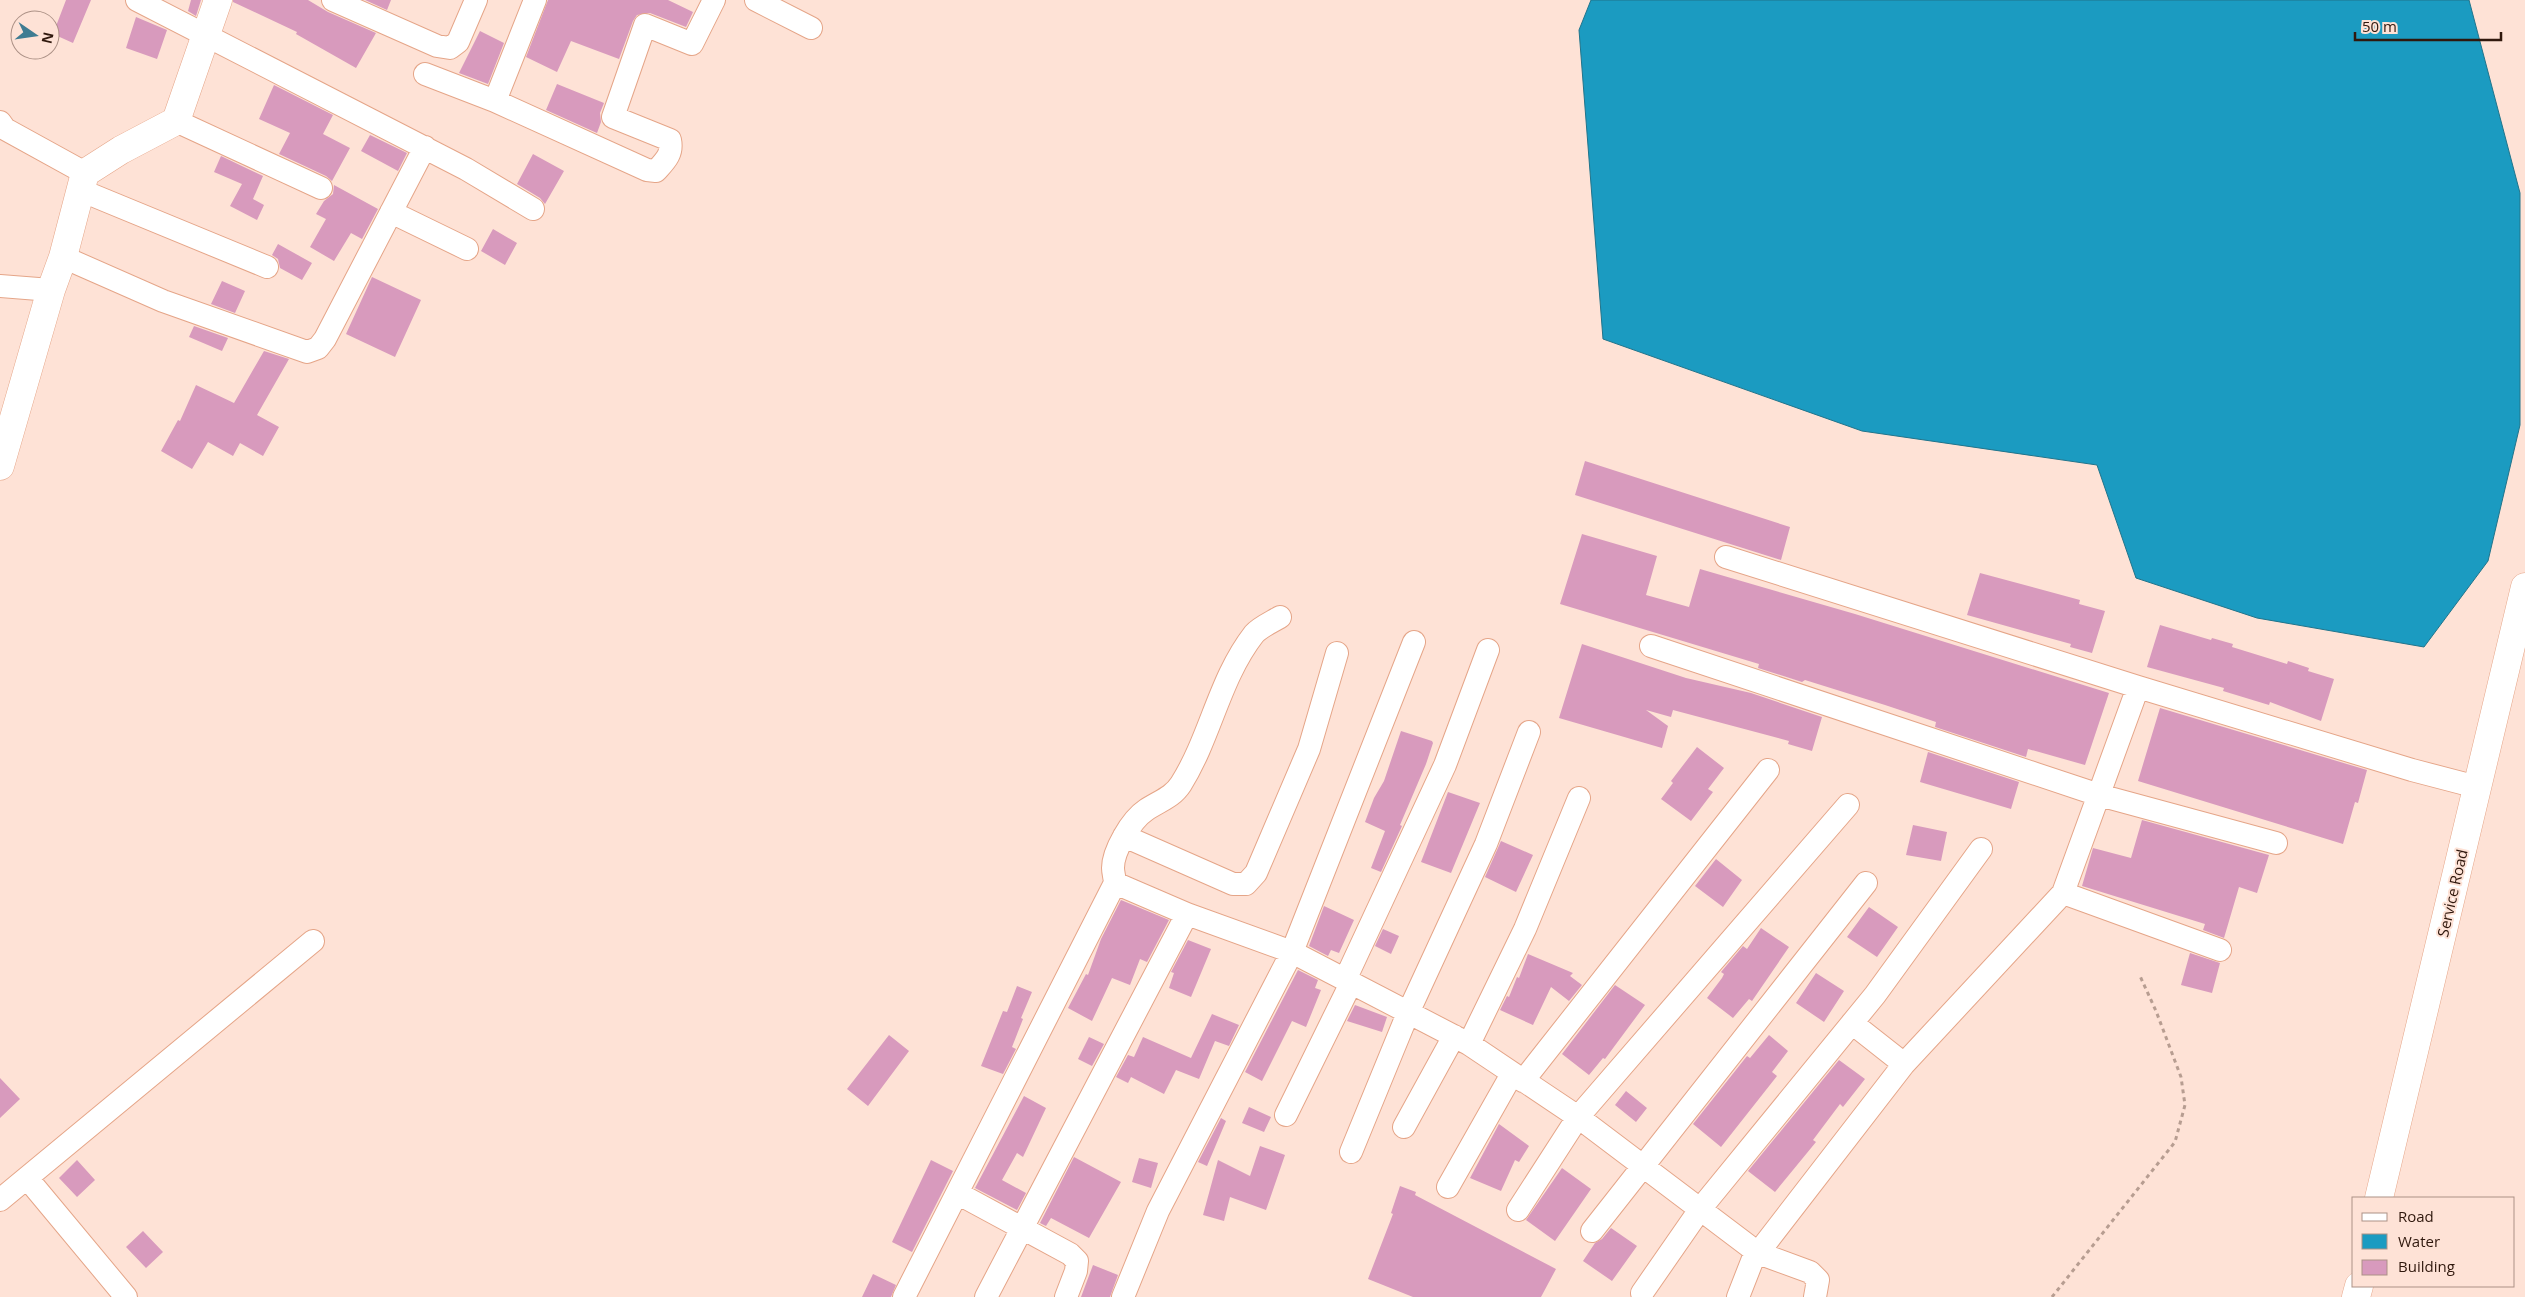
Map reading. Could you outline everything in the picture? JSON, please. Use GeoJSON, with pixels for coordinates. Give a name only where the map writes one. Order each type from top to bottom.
{"type":"FeatureCollection","features":[{"type":"Feature","properties":{"kind":"main road"},"geometry":{"type":"LineString","coordinates":[[0,466],[51,290],[64,257],[82,182],[121,150],[176,121],[218,0]]}},
{"type":"Feature","properties":{"kind":"main road","name":"Service Road"},"geometry":{"type":"LineString","coordinates":[[2379,1197],[2525,587]]}},
{"type":"Feature","properties":{"kind":"street"},"geometry":{"type":"LineString","coordinates":[[137,0],[424,147],[533,208]]}},
{"type":"Feature","properties":{"kind":"street"},"geometry":{"type":"LineString","coordinates":[[333,0],[437,46],[450,48],[458,42],[476,0]]}},
{"type":"Feature","properties":{"kind":"street"},"geometry":{"type":"LineString","coordinates":[[495,101],[535,0]]}},
{"type":"Feature","properties":{"kind":"street"},"geometry":{"type":"LineString","coordinates":[[425,74],[495,101],[647,170],[656,171],[665,162],[672,149],[670,140],[614,117],[645,25],[692,44],[714,0]]}},
{"type":"Feature","properties":{"kind":"street"},"geometry":{"type":"LineString","coordinates":[[760,1],[811,28]]}},
{"type":"Feature","properties":{"kind":"street"},"geometry":{"type":"LineString","coordinates":[[176,121],[321,188]]}},
{"type":"Feature","properties":{"kind":"street"},"geometry":{"type":"LineString","coordinates":[[0,122],[5,129],[82,182],[267,267]]}},
{"type":"Feature","properties":{"kind":"street"},"geometry":{"type":"LineString","coordinates":[[64,257],[163,301],[307,352],[318,348],[325,339],[424,147]]}},
{"type":"Feature","properties":{"kind":"street"},"geometry":{"type":"LineString","coordinates":[[391,212],[468,249]]}},
{"type":"Feature","properties":{"kind":"street"},"geometry":{"type":"LineString","coordinates":[[0,286],[51,290]]}},
{"type":"Feature","properties":{"kind":"street"},"geometry":{"type":"LineString","coordinates":[[1726,557],[2138,687],[2412,770],[2477,787]]}},
{"type":"Feature","properties":{"kind":"street"},"geometry":{"type":"LineString","coordinates":[[904,1297],[1115,884],[1112,868],[1124,836],[1144,811],[1166,800],[1177,791],[1201,750],[1222,689],[1255,632],[1280,617]]}},
{"type":"Feature","properties":{"kind":"street"},"geometry":{"type":"LineString","coordinates":[[1123,1297],[1158,1211],[1292,952],[1414,642]]}},
{"type":"Feature","properties":{"kind":"street"},"geometry":{"type":"LineString","coordinates":[[1651,646],[2099,794],[2276,843]]}},
{"type":"Feature","properties":{"kind":"street"},"geometry":{"type":"LineString","coordinates":[[1286,1116],[1445,765],[1488,650]]}},
{"type":"Feature","properties":{"kind":"street"},"geometry":{"type":"LineString","coordinates":[[1124,836],[1233,884],[1246,884],[1256,873],[1309,750],[1337,654]]}},
{"type":"Feature","properties":{"kind":"street"},"geometry":{"type":"LineString","coordinates":[[1738,1297],[1757,1252],[1904,1064],[2063,893],[2138,687]]}},
{"type":"Feature","properties":{"kind":"street"},"geometry":{"type":"LineString","coordinates":[[1351,1152],[1408,1012],[1486,844],[1529,732]]}},
{"type":"Feature","properties":{"kind":"street"},"geometry":{"type":"LineString","coordinates":[[1448,1187],[1518,1078],[1768,770]]}},
{"type":"Feature","properties":{"kind":"street"},"geometry":{"type":"LineString","coordinates":[[1404,1127],[1461,1040],[1525,929],[1579,798]]}},
{"type":"Feature","properties":{"kind":"street"},"geometry":{"type":"LineString","coordinates":[[1518,1210],[1578,1117],[1848,805]]}},
{"type":"Feature","properties":{"kind":"street"},"geometry":{"type":"LineString","coordinates":[[1642,1293],[1700,1208],[1852,1023],[1981,849]]}},
{"type":"Feature","properties":{"kind":"street"},"geometry":{"type":"LineString","coordinates":[[1592,1231],[1866,883]]}},
{"type":"Feature","properties":{"kind":"street"},"geometry":{"type":"LineString","coordinates":[[1115,884],[1187,914],[1292,952],[1461,1040],[1578,1117],[1757,1252],[1810,1272],[1818,1280],[1814,1297]]}},
{"type":"Feature","properties":{"kind":"street"},"geometry":{"type":"LineString","coordinates":[[2063,893],[2220,950]]}},
{"type":"Feature","properties":{"kind":"street"},"geometry":{"type":"LineString","coordinates":[[986,1297],[1187,914]]}},
{"type":"Feature","properties":{"kind":"street"},"geometry":{"type":"LineString","coordinates":[[0,1200],[313,941]]}},
{"type":"Feature","properties":{"kind":"street"},"geometry":{"type":"LineString","coordinates":[[1852,1023],[1904,1064]]}},
{"type":"Feature","properties":{"kind":"street"},"geometry":{"type":"LineString","coordinates":[[27,1178],[126,1297]]}},
{"type":"Feature","properties":{"kind":"street"},"geometry":{"type":"LineString","coordinates":[[957,1193],[1070,1254],[1077,1261],[1076,1271],[1066,1297]]}},
{"type":"Feature","properties":{"kind":"path"},"geometry":{"type":"LineString","coordinates":[[2052,1297],[2175,1142],[2185,1105],[2181,1077],[2140,976]]}},
{"type":"Feature","properties":{"kind":"water"},"geometry":{"type":"Polygon","coordinates":[[[1591,0],[2469,0],[2520,193],[2520,425],[2488,561],[2424,647],[2257,618],[2136,578],[2097,465],[1862,431],[1603,339],[1579,30],[1591,0]]]}},
{"type":"Feature","properties":{"kind":"building"},"geometry":{"type":"Polygon","coordinates":[[[66,0],[91,0],[73,43],[60,37],[60,16],[66,0]]]}},
{"type":"Feature","properties":{"kind":"building"},"geometry":{"type":"Polygon","coordinates":[[[191,0],[201,0],[196,16],[188,11],[191,0]]]}},
{"type":"Feature","properties":{"kind":"building"},"geometry":{"type":"Polygon","coordinates":[[[233,0],[308,0],[328,12],[376,33],[356,68],[296,34],[297,32],[233,2],[233,0]]]}},
{"type":"Feature","properties":{"kind":"building"},"geometry":{"type":"Polygon","coordinates":[[[365,0],[391,0],[387,10],[365,0]]]}},
{"type":"Feature","properties":{"kind":"building"},"geometry":{"type":"Polygon","coordinates":[[[548,0],[668,0],[693,12],[686,27],[650,13],[637,15],[619,59],[571,41],[557,72],[526,57],[548,0]]]}},
{"type":"Feature","properties":{"kind":"building"},"geometry":{"type":"Polygon","coordinates":[[[136,17],[167,30],[157,59],[126,48],[136,17]]]}},
{"type":"Feature","properties":{"kind":"building"},"geometry":{"type":"Polygon","coordinates":[[[480,31],[504,43],[488,84],[459,73],[480,31]]]}},
{"type":"Feature","properties":{"kind":"building"},"geometry":{"type":"Polygon","coordinates":[[[557,84],[604,103],[600,113],[601,122],[597,133],[546,110],[557,84]]]}},
{"type":"Feature","properties":{"kind":"building"},"geometry":{"type":"Polygon","coordinates":[[[274,85],[333,115],[323,134],[350,148],[332,181],[326,176],[279,154],[290,133],[259,119],[274,85]]]}},
{"type":"Feature","properties":{"kind":"building"},"geometry":{"type":"Polygon","coordinates":[[[370,135],[407,153],[398,171],[361,151],[370,135]]]}},
{"type":"Feature","properties":{"kind":"building"},"geometry":{"type":"Polygon","coordinates":[[[533,154],[564,171],[545,204],[540,198],[517,184],[533,154]]]}},
{"type":"Feature","properties":{"kind":"building"},"geometry":{"type":"Polygon","coordinates":[[[221,156],[263,176],[253,199],[264,205],[257,220],[230,206],[242,184],[214,172],[221,156]]]}},
{"type":"Feature","properties":{"kind":"building"},"geometry":{"type":"Polygon","coordinates":[[[334,185],[378,209],[362,239],[351,233],[334,261],[310,247],[326,219],[316,214],[324,201],[333,194],[334,185]]]}},
{"type":"Feature","properties":{"kind":"building"},"geometry":{"type":"Polygon","coordinates":[[[493,229],[517,243],[505,265],[481,251],[493,229]]]}},
{"type":"Feature","properties":{"kind":"building"},"geometry":{"type":"Polygon","coordinates":[[[278,244],[312,263],[302,280],[280,268],[278,259],[272,255],[278,244]]]}},
{"type":"Feature","properties":{"kind":"building"},"geometry":{"type":"Polygon","coordinates":[[[372,277],[421,300],[395,357],[346,334],[372,277]]]}},
{"type":"Feature","properties":{"kind":"building"},"geometry":{"type":"Polygon","coordinates":[[[222,281],[245,291],[235,313],[211,304],[222,281]]]}},
{"type":"Feature","properties":{"kind":"building"},"geometry":{"type":"Polygon","coordinates":[[[194,326],[228,338],[222,351],[189,337],[194,326]]]}},
{"type":"Feature","properties":{"kind":"building"},"geometry":{"type":"Polygon","coordinates":[[[264,351],[289,359],[257,415],[279,427],[263,456],[240,443],[233,456],[208,442],[192,469],[161,451],[178,420],[180,421],[196,385],[234,403],[264,351]]]}},
{"type":"Feature","properties":{"kind":"building"},"geometry":{"type":"Polygon","coordinates":[[[1585,461],[1790,527],[1781,560],[1575,495],[1585,461]]]}},
{"type":"Feature","properties":{"kind":"building"},"geometry":{"type":"Polygon","coordinates":[[[1582,534],[1657,556],[1646,595],[1689,607],[1700,569],[1855,614],[2109,693],[2085,765],[2028,749],[2026,757],[1935,727],[1936,722],[1885,705],[1805,680],[1802,682],[1758,668],[1759,664],[1560,604],[1582,534]]]}},
{"type":"Feature","properties":{"kind":"building"},"geometry":{"type":"Polygon","coordinates":[[[1980,573],[2080,600],[2079,604],[2105,611],[2092,653],[2070,647],[2071,644],[1967,615],[1980,573]]]}},
{"type":"Feature","properties":{"kind":"building"},"geometry":{"type":"Polygon","coordinates":[[[2160,625],[2211,640],[2212,638],[2233,644],[2232,647],[2287,664],[2288,661],[2309,668],[2308,671],[2334,679],[2321,721],[2270,702],[2269,705],[2223,691],[2224,688],[2147,667],[2160,625]]]}},
{"type":"Feature","properties":{"kind":"building"},"geometry":{"type":"Polygon","coordinates":[[[1582,644],[1686,678],[1751,693],[1822,717],[1812,751],[1788,744],[1789,741],[1673,710],[1671,717],[1646,710],[1668,726],[1662,748],[1559,718],[1582,644]]]}},
{"type":"Feature","properties":{"kind":"building"},"geometry":{"type":"Polygon","coordinates":[[[2160,708],[2367,770],[2358,803],[2355,802],[2343,844],[2138,781],[2160,708]]]}},
{"type":"Feature","properties":{"kind":"building"},"geometry":{"type":"Polygon","coordinates":[[[1401,731],[1432,741],[1433,743],[1400,825],[1402,826],[1381,872],[1371,868],[1385,831],[1365,822],[1374,798],[1384,781],[1401,731]]]}},
{"type":"Feature","properties":{"kind":"building"},"geometry":{"type":"Polygon","coordinates":[[[1697,747],[1724,768],[1708,789],[1713,792],[1691,821],[1661,799],[1673,783],[1671,781],[1697,747]]]}},
{"type":"Feature","properties":{"kind":"building"},"geometry":{"type":"Polygon","coordinates":[[[1928,752],[2019,782],[2011,809],[1920,782],[1928,752]]]}},
{"type":"Feature","properties":{"kind":"building"},"geometry":{"type":"Polygon","coordinates":[[[1448,792],[1480,803],[1451,873],[1421,862],[1448,792]]]}},
{"type":"Feature","properties":{"kind":"building"},"geometry":{"type":"Polygon","coordinates":[[[2142,820],[2269,855],[2257,893],[2239,887],[2224,938],[2203,930],[2205,924],[2082,886],[2093,848],[2131,858],[2142,820]]]}},
{"type":"Feature","properties":{"kind":"building"},"geometry":{"type":"Polygon","coordinates":[[[1913,825],[1947,832],[1941,861],[1906,855],[1913,825]]]}},
{"type":"Feature","properties":{"kind":"building"},"geometry":{"type":"Polygon","coordinates":[[[1501,841],[1533,855],[1516,892],[1485,877],[1501,841]]]}},
{"type":"Feature","properties":{"kind":"building"},"geometry":{"type":"Polygon","coordinates":[[[1716,859],[1742,880],[1723,907],[1695,886],[1716,859]]]}},
{"type":"Feature","properties":{"kind":"building"},"geometry":{"type":"Polygon","coordinates":[[[1121,900],[1169,920],[1147,962],[1140,959],[1130,985],[1112,978],[1092,1021],[1068,1008],[1086,974],[1088,975],[1101,939],[1121,900]]]}},
{"type":"Feature","properties":{"kind":"building"},"geometry":{"type":"Polygon","coordinates":[[[1324,906],[1354,920],[1339,953],[1331,950],[1328,956],[1309,946],[1324,906]]]}},
{"type":"Feature","properties":{"kind":"building"},"geometry":{"type":"Polygon","coordinates":[[[1869,907],[1898,927],[1877,957],[1847,937],[1869,907]]]}},
{"type":"Feature","properties":{"kind":"building"},"geometry":{"type":"Polygon","coordinates":[[[1761,928],[1789,947],[1752,1001],[1749,999],[1733,1018],[1707,998],[1722,978],[1724,974],[1721,972],[1743,946],[1747,949],[1761,928]]]}},
{"type":"Feature","properties":{"kind":"building"},"geometry":{"type":"Polygon","coordinates":[[[1383,929],[1399,936],[1391,954],[1375,946],[1383,929]]]}},
{"type":"Feature","properties":{"kind":"building"},"geometry":{"type":"Polygon","coordinates":[[[1188,940],[1211,949],[1191,997],[1169,988],[1174,973],[1171,972],[1188,940]]]}},
{"type":"Feature","properties":{"kind":"building"},"geometry":{"type":"Polygon","coordinates":[[[2190,953],[2220,963],[2212,993],[2181,985],[2190,953]]]}},
{"type":"Feature","properties":{"kind":"building"},"geometry":{"type":"Polygon","coordinates":[[[1528,954],[1573,973],[1570,976],[1582,985],[1569,1001],[1551,987],[1533,1025],[1500,1010],[1507,996],[1509,997],[1517,977],[1519,978],[1528,954]]]}},
{"type":"Feature","properties":{"kind":"building"},"geometry":{"type":"Polygon","coordinates":[[[1298,970],[1318,980],[1315,988],[1321,990],[1306,1027],[1292,1021],[1262,1081],[1245,1072],[1298,970]]]}},
{"type":"Feature","properties":{"kind":"building"},"geometry":{"type":"Polygon","coordinates":[[[1816,973],[1844,991],[1824,1022],[1796,1003],[1816,973]]]}},
{"type":"Feature","properties":{"kind":"building"},"geometry":{"type":"Polygon","coordinates":[[[1615,985],[1645,1005],[1605,1059],[1603,1058],[1589,1075],[1562,1054],[1615,985]]]}},
{"type":"Feature","properties":{"kind":"building"},"geometry":{"type":"Polygon","coordinates":[[[1017,986],[1032,992],[1012,1047],[1016,1049],[1003,1074],[981,1066],[1003,1011],[1007,1012],[1017,986]]]}},
{"type":"Feature","properties":{"kind":"building"},"geometry":{"type":"Polygon","coordinates":[[[1355,1005],[1387,1017],[1382,1032],[1347,1021],[1355,1005]]]}},
{"type":"Feature","properties":{"kind":"building"},"geometry":{"type":"Polygon","coordinates":[[[1212,1014],[1239,1025],[1229,1046],[1215,1041],[1199,1079],[1176,1070],[1164,1094],[1131,1077],[1128,1083],[1116,1077],[1128,1055],[1134,1057],[1143,1037],[1191,1058],[1212,1014]]]}},
{"type":"Feature","properties":{"kind":"building"},"geometry":{"type":"Polygon","coordinates":[[[889,1035],[909,1051],[868,1106],[847,1089],[889,1035]]]}},
{"type":"Feature","properties":{"kind":"building"},"geometry":{"type":"Polygon","coordinates":[[[1769,1035],[1788,1051],[1772,1072],[1777,1076],[1721,1147],[1693,1124],[1747,1056],[1750,1058],[1769,1035]]]}},
{"type":"Feature","properties":{"kind":"building"},"geometry":{"type":"Polygon","coordinates":[[[1089,1037],[1104,1044],[1092,1066],[1078,1059],[1089,1037]]]}},
{"type":"Feature","properties":{"kind":"building"},"geometry":{"type":"Polygon","coordinates":[[[1839,1060],[1865,1079],[1843,1107],[1840,1104],[1813,1140],[1816,1142],[1775,1192],[1748,1171],[1839,1060]]]}},
{"type":"Feature","properties":{"kind":"building"},"geometry":{"type":"Polygon","coordinates":[[[0,1078],[20,1099],[0,1118],[0,1078]]]}},
{"type":"Feature","properties":{"kind":"building"},"geometry":{"type":"Polygon","coordinates":[[[1626,1091],[1647,1108],[1636,1122],[1615,1105],[1626,1091]]]}},
{"type":"Feature","properties":{"kind":"building"},"geometry":{"type":"Polygon","coordinates":[[[1024,1096],[1046,1108],[1023,1157],[1017,1153],[1002,1180],[1026,1193],[1017,1210],[975,1188],[1024,1096]]]}},
{"type":"Feature","properties":{"kind":"building"},"geometry":{"type":"Polygon","coordinates":[[[1249,1107],[1271,1117],[1264,1132],[1242,1123],[1249,1107]]]}},
{"type":"Feature","properties":{"kind":"building"},"geometry":{"type":"Polygon","coordinates":[[[1221,1118],[1226,1121],[1207,1166],[1198,1162],[1221,1118]]]}},
{"type":"Feature","properties":{"kind":"building"},"geometry":{"type":"Polygon","coordinates":[[[1499,1124],[1529,1146],[1519,1162],[1515,1160],[1501,1191],[1470,1178],[1499,1124]]]}},
{"type":"Feature","properties":{"kind":"building"},"geometry":{"type":"Polygon","coordinates":[[[1260,1146],[1285,1155],[1266,1210],[1230,1197],[1224,1221],[1203,1215],[1218,1160],[1250,1176],[1260,1146]]]}},
{"type":"Feature","properties":{"kind":"building"},"geometry":{"type":"Polygon","coordinates":[[[1074,1157],[1121,1182],[1089,1238],[1051,1218],[1046,1226],[1040,1223],[1074,1157]]]}},
{"type":"Feature","properties":{"kind":"building"},"geometry":{"type":"Polygon","coordinates":[[[1139,1158],[1158,1163],[1151,1188],[1132,1182],[1139,1158]]]}},
{"type":"Feature","properties":{"kind":"building"},"geometry":{"type":"Polygon","coordinates":[[[77,1160],[95,1180],[77,1197],[59,1178],[77,1160]]]}},
{"type":"Feature","properties":{"kind":"building"},"geometry":{"type":"Polygon","coordinates":[[[931,1160],[953,1171],[912,1252],[892,1242],[931,1160]]]}},
{"type":"Feature","properties":{"kind":"building"},"geometry":{"type":"Polygon","coordinates":[[[1562,1168],[1591,1189],[1555,1241],[1526,1220],[1562,1168]]]}},
{"type":"Feature","properties":{"kind":"building"},"geometry":{"type":"Polygon","coordinates":[[[1400,1186],[1416,1192],[1415,1195],[1556,1269],[1541,1297],[1413,1297],[1368,1279],[1393,1214],[1391,1213],[1400,1186]]]}},
{"type":"Feature","properties":{"kind":"building"},"geometry":{"type":"Polygon","coordinates":[[[1611,1228],[1637,1246],[1612,1281],[1583,1261],[1595,1243],[1602,1239],[1611,1228]]]}},
{"type":"Feature","properties":{"kind":"building"},"geometry":{"type":"Polygon","coordinates":[[[143,1231],[163,1252],[146,1268],[126,1247],[143,1231]]]}},
{"type":"Feature","properties":{"kind":"building"},"geometry":{"type":"Polygon","coordinates":[[[1093,1265],[1118,1275],[1110,1297],[1081,1297],[1093,1265]]]}},
{"type":"Feature","properties":{"kind":"building"},"geometry":{"type":"Polygon","coordinates":[[[873,1274],[896,1285],[891,1297],[862,1297],[873,1274]]]}}]}
